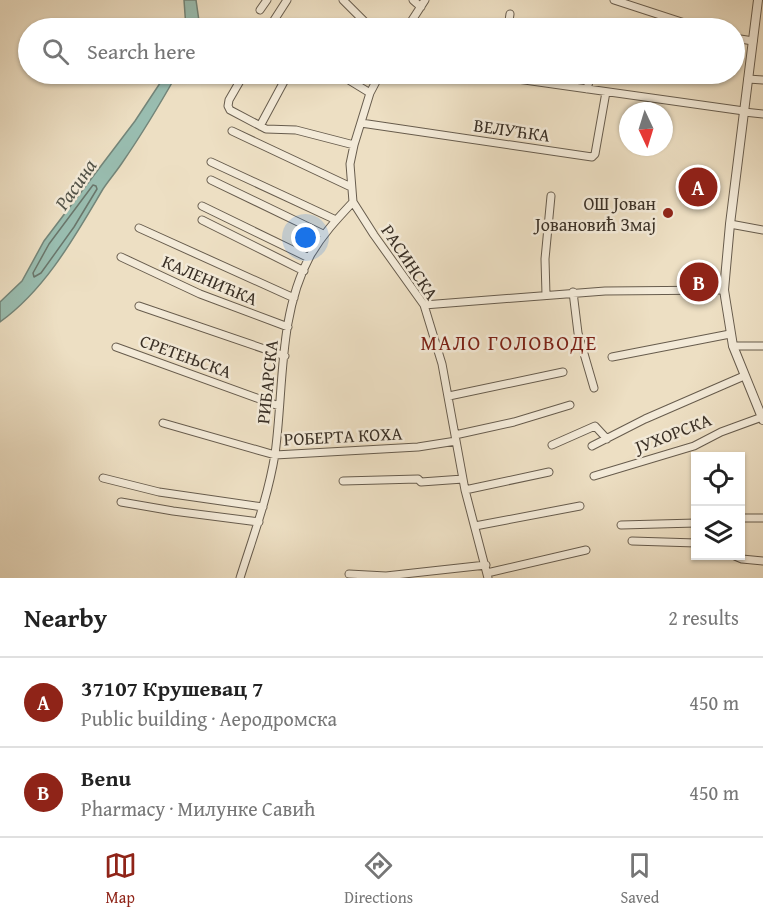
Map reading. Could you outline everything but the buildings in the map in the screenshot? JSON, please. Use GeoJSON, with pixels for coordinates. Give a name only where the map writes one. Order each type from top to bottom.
{"type":"FeatureCollection","features":[{"type":"Feature","properties":{"kind":"street"},"geometry":{"type":"LineString","coordinates":[[260,10],[267,0]]}},
{"type":"Feature","properties":{"kind":"street"},"geometry":{"type":"LineString","coordinates":[[275,18],[287,0]]}},
{"type":"Feature","properties":{"kind":"street"},"geometry":{"type":"LineString","coordinates":[[343,0],[362,18]]}},
{"type":"Feature","properties":{"kind":"street"},"geometry":{"type":"LineString","coordinates":[[413,0],[423,3],[413,18]]}},
{"type":"Feature","properties":{"kind":"street"},"geometry":{"type":"LineString","coordinates":[[614,0],[669,18]]}},
{"type":"Feature","properties":{"kind":"street"},"geometry":{"type":"LineString","coordinates":[[758,0],[724,290],[733,346],[762,418]]}},
{"type":"Feature","properties":{"kind":"street"},"geometry":{"type":"LineString","coordinates":[[509,18],[510,14]]}},
{"type":"Feature","properties":{"kind":"street"},"geometry":{"type":"LineString","coordinates":[[745,40],[753,41]]}},
{"type":"Feature","properties":{"kind":"street"},"geometry":{"type":"LineString","coordinates":[[748,79],[763,80]]}},
{"type":"Feature","properties":{"kind":"street"},"geometry":{"type":"LineString","coordinates":[[239,84],[228,105],[230,110],[260,126],[269,129],[296,129],[354,145]]}},
{"type":"Feature","properties":{"kind":"street"},"geometry":{"type":"LineString","coordinates":[[260,126],[283,84]]}},
{"type":"Feature","properties":{"kind":"street"},"geometry":{"type":"LineString","coordinates":[[355,84],[370,93]]}},
{"type":"Feature","properties":{"kind":"street","name":"РАСИНСКА"},"geometry":{"type":"LineString","coordinates":[[375,84],[370,93],[350,164],[353,202],[424,304],[449,396],[465,490],[487,572]]}},
{"type":"Feature","properties":{"kind":"street"},"geometry":{"type":"LineString","coordinates":[[556,84],[763,114]]}},
{"type":"Feature","properties":{"kind":"street"},"geometry":{"type":"LineString","coordinates":[[587,89],[588,84]]}},
{"type":"Feature","properties":{"kind":"street","name":"ВЕЛУЋКА"},"geometry":{"type":"LineString","coordinates":[[361,123],[592,157],[595,154],[606,92]]}},
{"type":"Feature","properties":{"kind":"street"},"geometry":{"type":"LineString","coordinates":[[232,131],[351,187]]}},
{"type":"Feature","properties":{"kind":"street"},"geometry":{"type":"LineString","coordinates":[[211,162],[336,220]]}},
{"type":"Feature","properties":{"kind":"street"},"geometry":{"type":"LineString","coordinates":[[211,180],[323,234]]}},
{"type":"Feature","properties":{"kind":"street"},"geometry":{"type":"LineString","coordinates":[[546,295],[545,259],[551,196]]}},
{"type":"Feature","properties":{"kind":"street","name":"РИБАРСКА"},"geometry":{"type":"LineString","coordinates":[[240,578],[259,522],[275,455],[288,327],[294,298],[309,258],[323,234],[353,202]]}},
{"type":"Feature","properties":{"kind":"street"},"geometry":{"type":"LineString","coordinates":[[202,206],[309,258]]}},
{"type":"Feature","properties":{"kind":"street"},"geometry":{"type":"LineString","coordinates":[[202,219],[304,271]]}},
{"type":"Feature","properties":{"kind":"street"},"geometry":{"type":"LineString","coordinates":[[730,224],[763,231]]}},
{"type":"Feature","properties":{"kind":"street"},"geometry":{"type":"LineString","coordinates":[[139,228],[294,298]]}},
{"type":"Feature","properties":{"kind":"street","name":"КАЛЕНИЋКА"},"geometry":{"type":"LineString","coordinates":[[121,257],[200,294],[288,327]]}},
{"type":"Feature","properties":{"kind":"street"},"geometry":{"type":"LineString","coordinates":[[424,304],[573,292],[724,290]]}},
{"type":"Feature","properties":{"kind":"street"},"geometry":{"type":"LineString","coordinates":[[573,292],[578,333],[594,388]]}},
{"type":"Feature","properties":{"kind":"street"},"geometry":{"type":"LineString","coordinates":[[139,306],[285,356]]}},
{"type":"Feature","properties":{"kind":"street"},"geometry":{"type":"LineString","coordinates":[[612,357],[730,334]]}},
{"type":"Feature","properties":{"kind":"street"},"geometry":{"type":"LineString","coordinates":[[733,346],[763,346]]}},
{"type":"Feature","properties":{"kind":"street","name":"СРЕТЕЊСКА"},"geometry":{"type":"LineString","coordinates":[[116,347],[279,406]]}},
{"type":"Feature","properties":{"kind":"street"},"geometry":{"type":"LineString","coordinates":[[449,396],[564,372]]}},
{"type":"Feature","properties":{"kind":"street"},"geometry":{"type":"LineString","coordinates":[[592,446],[645,419],[744,376]]}},
{"type":"Feature","properties":{"kind":"street","name":"РОБЕРТА КОХА"},"geometry":{"type":"LineString","coordinates":[[163,423],[275,455],[418,447],[570,405]]}},
{"type":"Feature","properties":{"kind":"street","name":"ЈУХОРСКА"},"geometry":{"type":"LineString","coordinates":[[594,476],[694,446],[721,432],[762,418]]}},
{"type":"Feature","properties":{"kind":"street"},"geometry":{"type":"LineString","coordinates":[[552,445],[595,426],[607,439]]}},
{"type":"Feature","properties":{"kind":"street"},"geometry":{"type":"LineString","coordinates":[[465,490],[549,472]]}},
{"type":"Feature","properties":{"kind":"street"},"geometry":{"type":"LineString","coordinates":[[103,478],[159,492],[263,507]]}},
{"type":"Feature","properties":{"kind":"street"},"geometry":{"type":"LineString","coordinates":[[343,481],[418,479],[421,482],[463,478]]}},
{"type":"Feature","properties":{"kind":"street"},"geometry":{"type":"LineString","coordinates":[[121,502],[173,512],[259,522]]}},
{"type":"Feature","properties":{"kind":"street"},"geometry":{"type":"LineString","coordinates":[[475,526],[580,506]]}},
{"type":"Feature","properties":{"kind":"street"},"geometry":{"type":"LineString","coordinates":[[745,518],[763,518]]}},
{"type":"Feature","properties":{"kind":"street"},"geometry":{"type":"LineString","coordinates":[[621,525],[691,522]]}},
{"type":"Feature","properties":{"kind":"street"},"geometry":{"type":"LineString","coordinates":[[632,541],[691,543]]}},
{"type":"Feature","properties":{"kind":"street"},"geometry":{"type":"LineString","coordinates":[[349,574],[386,576],[487,572],[586,550]]}},
{"type":"Feature","properties":{"kind":"street"},"geometry":{"type":"LineString","coordinates":[[745,559],[763,561]]}},
{"type":"Feature","properties":{"kind":"water"},"geometry":{"type":"Polygon","coordinates":[[[184,0],[196,0],[199,18],[185,18],[184,0]]]}},
{"type":"Feature","properties":{"kind":"water"},"geometry":{"type":"Polygon","coordinates":[[[159,84],[171,84],[144,130],[103,189],[58,261],[32,294],[0,322],[0,302],[22,281],[44,241],[135,121],[159,84]]]}},
{"type":"Feature","properties":{"kind":"place","name":"37107 Крушевац 7"},"geometry":{"type":"Point","coordinates":[698,187]}},
{"type":"Feature","properties":{"kind":"place","name":"ОШ Јован Јовановић Змај"},"geometry":{"type":"Point","coordinates":[668,213]}},
{"type":"Feature","properties":{"kind":"place","name":"Benu"},"geometry":{"type":"Point","coordinates":[699,282]}},
{"type":"Feature","properties":{"kind":"district","name":"МАЛО ГОЛОВОДЕ"},"geometry":{"type":"Point","coordinates":[509,342]}},
{"type":"Feature","properties":{"kind":"water label","name":"Расина"},"geometry":{"type":"Point","coordinates":[75,184]}}]}
